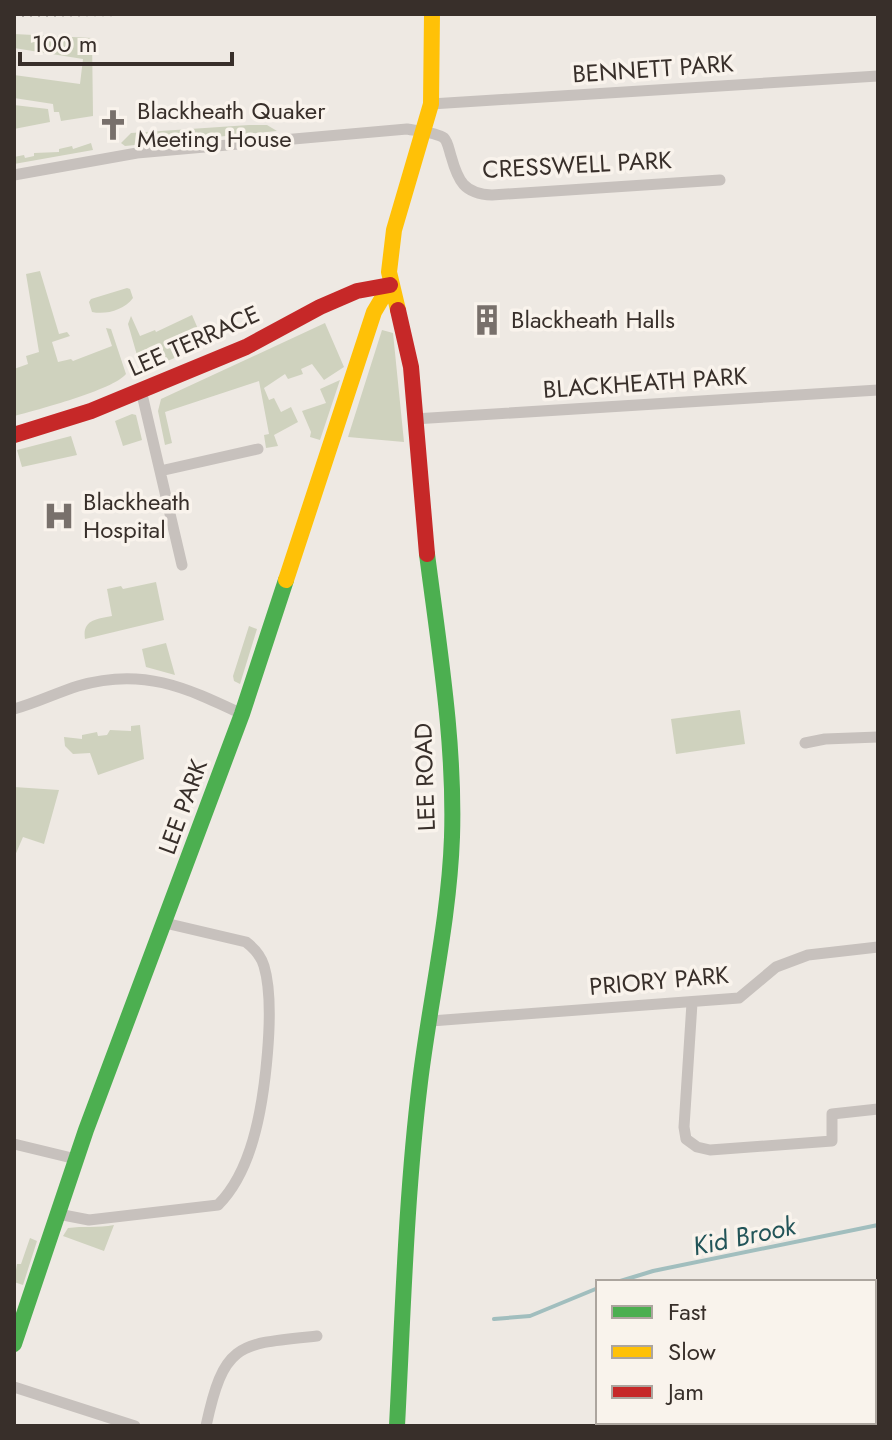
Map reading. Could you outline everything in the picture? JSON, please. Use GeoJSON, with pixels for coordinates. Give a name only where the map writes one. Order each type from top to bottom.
{"type":"FeatureCollection","features":[{"type":"Feature","properties":{"kind":"main road","name":"LEE ROAD"},"geometry":{"type":"LineString","coordinates":[[397,1426],[412,1152],[446,922],[452,775],[423,523],[411,367],[389,272],[394,230],[431,104],[432,16]]}},
{"type":"Feature","properties":{"kind":"main road","name":"LEE TERRACE"},"geometry":{"type":"LineString","coordinates":[[14,435],[74,417],[246,347],[344,296],[390,285]]}},
{"type":"Feature","properties":{"kind":"main road","name":"LEE PARK"},"geometry":{"type":"LineString","coordinates":[[14,1344],[76,1159],[242,714],[374,312],[390,285]]}},
{"type":"Feature","properties":{"kind":"street","name":"BENNETT PARK"},"geometry":{"type":"LineString","coordinates":[[431,104],[878,76]]}},
{"type":"Feature","properties":{"kind":"street"},"geometry":{"type":"LineString","coordinates":[[14,175],[137,153],[407,129],[424,132]]}},
{"type":"Feature","properties":{"kind":"street","name":"CRESSWELL PARK"},"geometry":{"type":"LineString","coordinates":[[424,132],[447,141],[455,169],[464,185],[475,194],[720,180]]}},
{"type":"Feature","properties":{"kind":"street"},"geometry":{"type":"LineString","coordinates":[[141,390],[182,565]]}},
{"type":"Feature","properties":{"kind":"street","name":"BLACKHEATH PARK"},"geometry":{"type":"LineString","coordinates":[[414,419],[878,390]]}},
{"type":"Feature","properties":{"kind":"street"},"geometry":{"type":"LineString","coordinates":[[160,471],[258,449]]}},
{"type":"Feature","properties":{"kind":"street"},"geometry":{"type":"LineString","coordinates":[[14,709],[98,681],[139,678],[165,682],[242,714]]}},
{"type":"Feature","properties":{"kind":"street"},"geometry":{"type":"LineString","coordinates":[[805,743],[878,737]]}},
{"type":"Feature","properties":{"kind":"street"},"geometry":{"type":"LineString","coordinates":[[58,1214],[89,1220],[218,1205],[230,1193],[246,1162],[260,1112],[268,1051],[264,967],[254,948],[246,942],[165,923]]}},
{"type":"Feature","properties":{"kind":"street","name":"PRIORY PARK"},"geometry":{"type":"LineString","coordinates":[[431,1021],[739,998],[776,967],[808,955],[878,947]]}},
{"type":"Feature","properties":{"kind":"street"},"geometry":{"type":"LineString","coordinates":[[692,1003],[684,1127],[686,1139],[697,1147],[710,1150],[832,1141],[832,1114],[878,1109]]}},
{"type":"Feature","properties":{"kind":"street"},"geometry":{"type":"LineString","coordinates":[[14,1144],[76,1159]]}},
{"type":"Feature","properties":{"kind":"street"},"geometry":{"type":"LineString","coordinates":[[206,1426],[218,1385],[233,1355],[248,1345],[265,1341],[317,1336]]}},
{"type":"Feature","properties":{"kind":"street"},"geometry":{"type":"LineString","coordinates":[[14,1387],[135,1426]]}},
{"type":"Feature","properties":{"kind":"green space"},"geometry":{"type":"Polygon","coordinates":[[[14,34],[92,38],[93,116],[61,121],[59,112],[54,112],[53,104],[14,98],[14,75],[80,84],[83,59],[14,48],[14,34]]]}},
{"type":"Feature","properties":{"kind":"green space"},"geometry":{"type":"Polygon","coordinates":[[[14,105],[48,109],[50,122],[14,129],[14,105]]]}},
{"type":"Feature","properties":{"kind":"green space"},"geometry":{"type":"Polygon","coordinates":[[[267,125],[277,131],[125,146],[121,143],[131,133],[267,125]]]}},
{"type":"Feature","properties":{"kind":"green space"},"geometry":{"type":"Polygon","coordinates":[[[91,143],[93,150],[14,164],[14,157],[59,152],[59,149],[72,146],[73,149],[91,143]]]}},
{"type":"Feature","properties":{"kind":"green space"},"geometry":{"type":"Polygon","coordinates":[[[40,271],[59,334],[67,332],[70,336],[52,342],[58,362],[73,361],[112,346],[106,328],[111,329],[126,374],[91,393],[14,416],[14,369],[28,364],[26,356],[39,352],[26,274],[40,271]]]}},
{"type":"Feature","properties":{"kind":"green space"},"geometry":{"type":"Polygon","coordinates":[[[127,288],[133,298],[125,306],[109,312],[92,312],[91,299],[127,288]]]}},
{"type":"Feature","properties":{"kind":"green space"},"geometry":{"type":"Polygon","coordinates":[[[192,315],[205,345],[158,365],[144,366],[139,362],[128,324],[131,316],[140,336],[192,315]]]}},
{"type":"Feature","properties":{"kind":"green space"},"geometry":{"type":"Polygon","coordinates":[[[325,323],[344,367],[324,380],[312,364],[301,369],[303,374],[288,379],[285,374],[264,388],[269,400],[274,398],[281,412],[291,407],[298,422],[274,435],[278,446],[266,448],[264,435],[269,434],[259,381],[165,412],[172,443],[165,445],[158,411],[161,399],[325,323]]]}},
{"type":"Feature","properties":{"kind":"green space"},"geometry":{"type":"Polygon","coordinates":[[[382,330],[393,333],[404,442],[348,437],[382,330]]]}},
{"type":"Feature","properties":{"kind":"green space"},"geometry":{"type":"Polygon","coordinates":[[[340,380],[320,440],[310,437],[311,432],[302,411],[326,403],[320,389],[340,380]]]}},
{"type":"Feature","properties":{"kind":"green space"},"geometry":{"type":"Polygon","coordinates":[[[136,415],[142,440],[123,446],[115,421],[136,415]]]}},
{"type":"Feature","properties":{"kind":"green space"},"geometry":{"type":"Polygon","coordinates":[[[71,436],[77,455],[22,467],[17,450],[71,436]]]}},
{"type":"Feature","properties":{"kind":"green space"},"geometry":{"type":"Polygon","coordinates":[[[156,582],[164,620],[85,639],[88,624],[112,616],[107,589],[156,582]]]}},
{"type":"Feature","properties":{"kind":"green space"},"geometry":{"type":"Polygon","coordinates":[[[249,626],[257,629],[240,684],[234,681],[233,676],[249,626]]]}},
{"type":"Feature","properties":{"kind":"green space"},"geometry":{"type":"Polygon","coordinates":[[[166,643],[175,675],[146,667],[142,649],[166,643]]]}},
{"type":"Feature","properties":{"kind":"green space"},"geometry":{"type":"Polygon","coordinates":[[[740,710],[745,744],[676,754],[671,719],[740,710]]]}},
{"type":"Feature","properties":{"kind":"green space"},"geometry":{"type":"Polygon","coordinates":[[[140,725],[144,759],[98,775],[90,753],[73,754],[65,746],[64,737],[82,739],[82,735],[97,732],[98,736],[107,735],[110,730],[131,731],[131,726],[140,725]]]}},
{"type":"Feature","properties":{"kind":"green space"},"geometry":{"type":"Polygon","coordinates":[[[14,787],[59,790],[44,844],[23,837],[14,858],[14,787]]]}},
{"type":"Feature","properties":{"kind":"green space"},"geometry":{"type":"Polygon","coordinates":[[[114,1225],[104,1251],[63,1236],[68,1228],[114,1225]]]}},
{"type":"Feature","properties":{"kind":"green space"},"geometry":{"type":"Polygon","coordinates":[[[30,1238],[37,1241],[23,1285],[14,1282],[17,1264],[21,1264],[30,1238]]]}},
{"type":"Feature","properties":{"kind":"waterway","name":"Kid Brook"},"geometry":{"type":"LineString","coordinates":[[624,1280],[653,1271],[878,1225]]}},
{"type":"Feature","properties":{"kind":"waterway","name":"Kid Brook"},"geometry":{"type":"LineString","coordinates":[[494,1319],[530,1316],[596,1289]]}},
{"type":"Feature","properties":{"kind":"railway"},"geometry":{"type":"LineString","coordinates":[[14,15],[127,14]]}},
{"type":"Feature","properties":{"kind":"traffic: fast"},"geometry":{"type":"LineString","coordinates":[[397,1426],[415,1125],[447,899],[452,837],[449,730],[427,554]]}},
{"type":"Feature","properties":{"kind":"traffic: fast"},"geometry":{"type":"LineString","coordinates":[[14,1344],[86,1130],[242,714],[286,580]]}},
{"type":"Feature","properties":{"kind":"traffic: slow"},"geometry":{"type":"LineString","coordinates":[[398,310],[389,272],[394,230],[431,104],[432,14]]}},
{"type":"Feature","properties":{"kind":"traffic: slow"},"geometry":{"type":"LineString","coordinates":[[286,580],[374,312],[390,285]]}},
{"type":"Feature","properties":{"kind":"traffic: jam"},"geometry":{"type":"LineString","coordinates":[[14,435],[91,411],[246,347],[357,291],[390,285]]}},
{"type":"Feature","properties":{"kind":"traffic: jam"},"geometry":{"type":"LineString","coordinates":[[398,310],[411,367],[427,554]]}},
{"type":"Feature","properties":{"kind":"place","name":"Blackheath Quaker Meeting House"},"geometry":{"type":"Point","coordinates":[113,125]}},
{"type":"Feature","properties":{"kind":"place","name":"Blackheath Halls"},"geometry":{"type":"Point","coordinates":[487,320]}},
{"type":"Feature","properties":{"kind":"place","name":"Blackheath Hospital"},"geometry":{"type":"Point","coordinates":[59,516]}}]}
